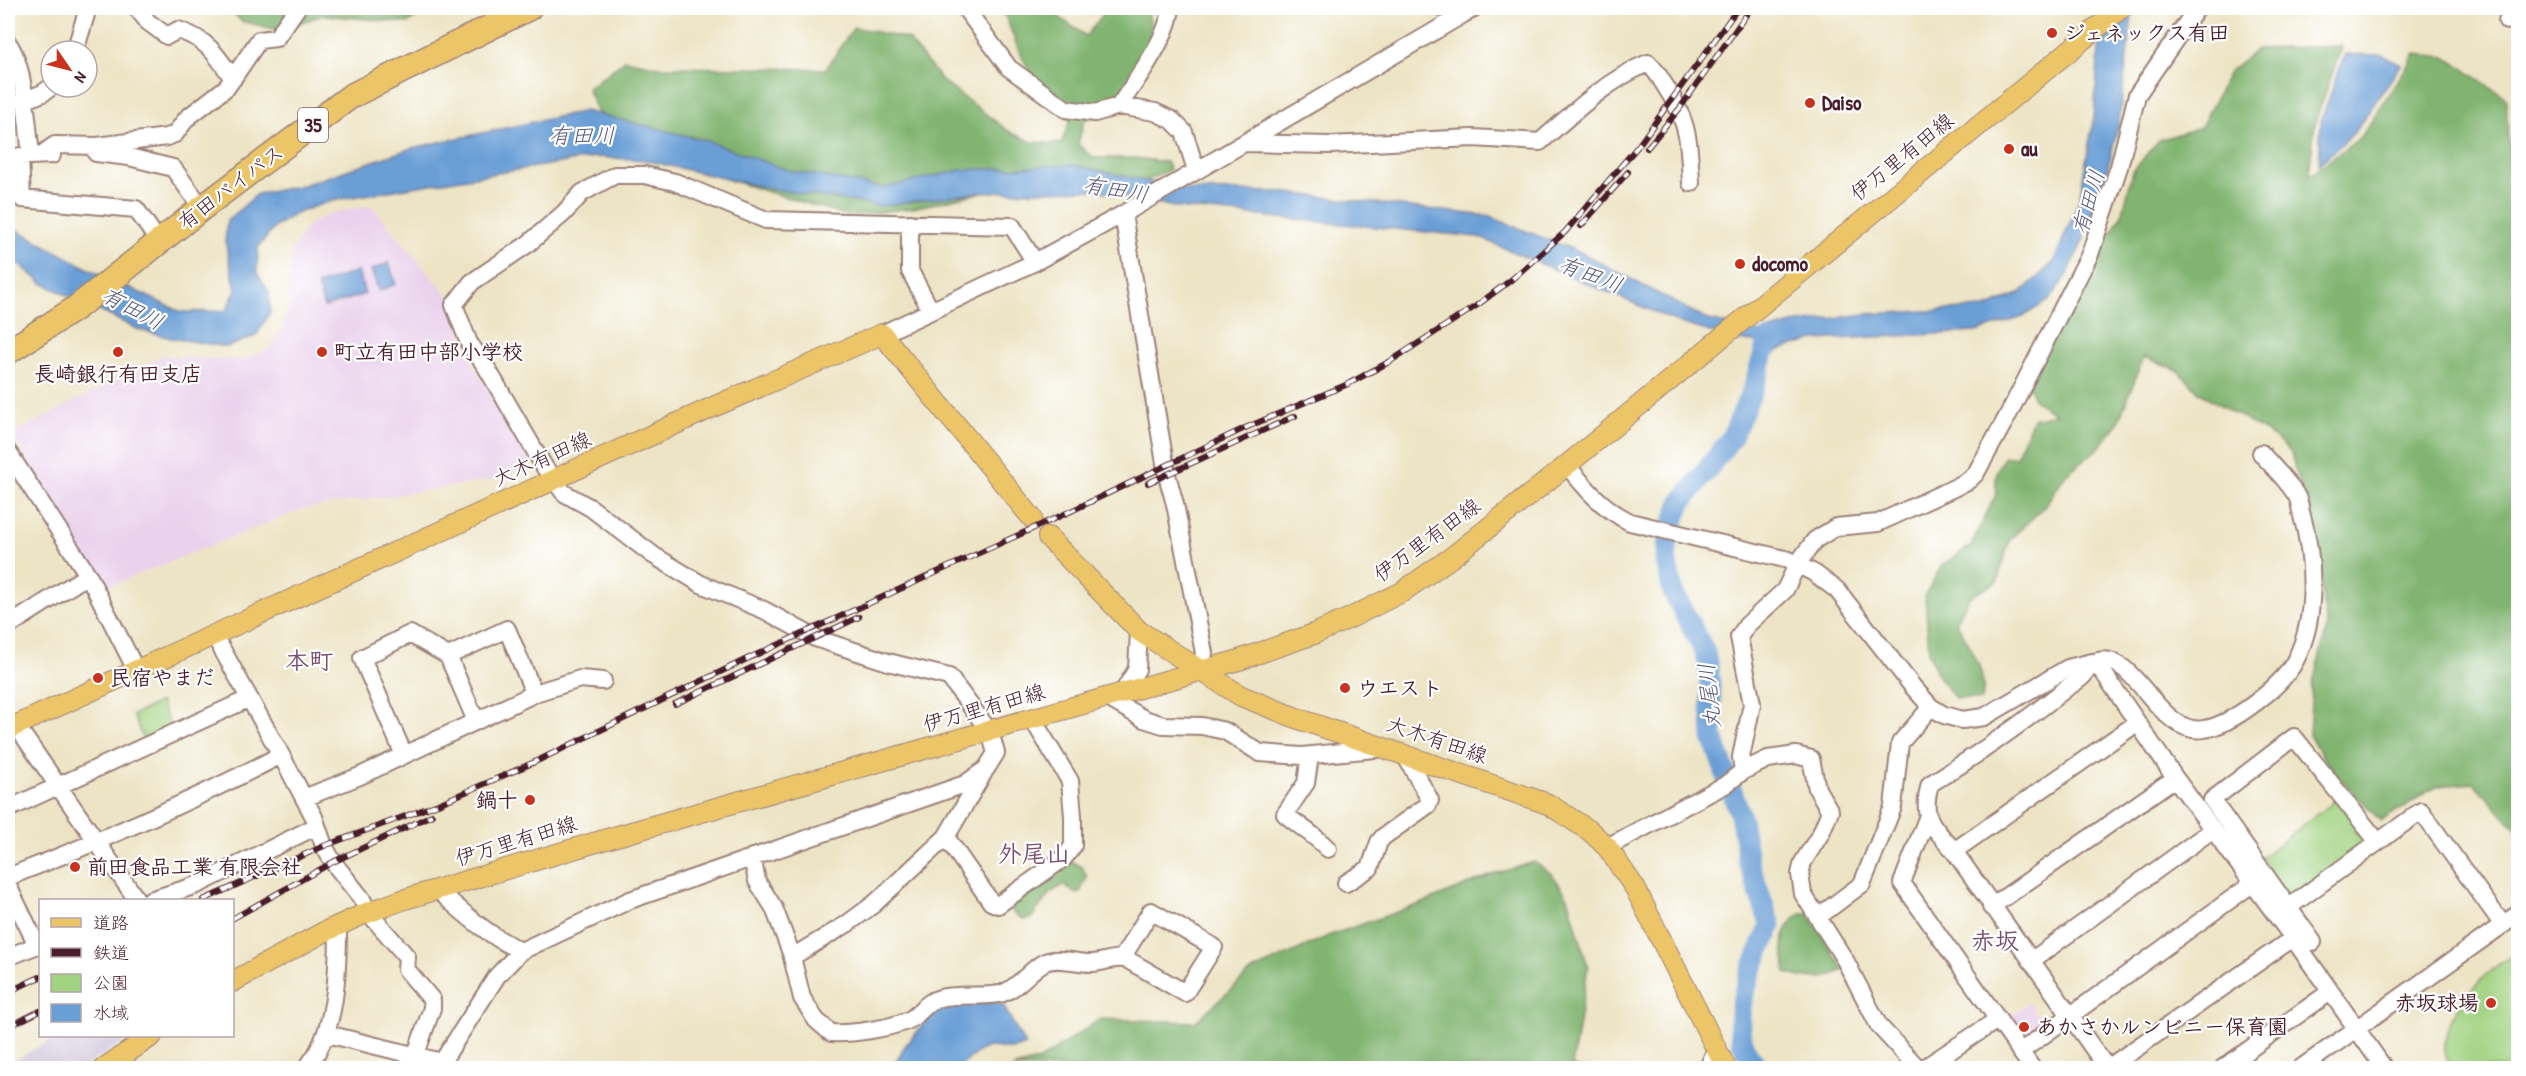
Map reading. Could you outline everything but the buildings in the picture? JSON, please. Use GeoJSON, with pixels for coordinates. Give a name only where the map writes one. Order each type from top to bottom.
{"type":"FeatureCollection","features":[{"type":"Feature","properties":{"kind":"highway","name":"有田バイパス"},"geometry":{"type":"LineString","coordinates":[[8,352],[76,308],[202,208],[351,96],[529,8]]}},
{"type":"Feature","properties":{"kind":"main road","name":"伊万里有田線"},"geometry":{"type":"LineString","coordinates":[[234,981],[295,946],[368,912],[598,842],[1033,720],[1201,670],[1314,634],[1402,592],[1452,557],[1567,465],[2121,8]]}},
{"type":"Feature","properties":{"kind":"main road","name":"大木有田線"},"geometry":{"type":"LineString","coordinates":[[12,727],[713,407],[882,334]]}},
{"type":"Feature","properties":{"kind":"main road"},"geometry":{"type":"LineString","coordinates":[[882,334],[1032,518]]}},
{"type":"Feature","properties":{"kind":"main road","name":"大木有田線"},"geometry":{"type":"LineString","coordinates":[[1048,537],[1139,631],[1241,696],[1263,706],[1548,804],[1570,816],[1607,847],[1635,888],[1726,1068]]}},
{"type":"Feature","properties":{"kind":"main road"},"geometry":{"type":"LineString","coordinates":[[104,1068],[149,1037]]}},
{"type":"Feature","properties":{"kind":"street"},"geometry":{"type":"LineString","coordinates":[[79,39],[88,8]]}},
{"type":"Feature","properties":{"kind":"street"},"geometry":{"type":"LineString","coordinates":[[137,8],[148,22],[167,36],[178,30],[215,50],[232,79]]}},
{"type":"Feature","properties":{"kind":"street"},"geometry":{"type":"LineString","coordinates":[[25,156],[55,145],[97,146],[175,134],[187,118],[227,87],[259,40],[276,38],[297,8]]}},
{"type":"Feature","properties":{"kind":"street"},"geometry":{"type":"LineString","coordinates":[[965,8],[1009,68],[1066,109],[1095,113],[1119,106],[1155,112],[1172,120],[1184,132],[1196,170]]}},
{"type":"Feature","properties":{"kind":"street"},"geometry":{"type":"LineString","coordinates":[[1119,106],[1157,44],[1171,8]]}},
{"type":"Feature","properties":{"kind":"street"},"geometry":{"type":"LineString","coordinates":[[882,334],[1035,262],[1123,214],[1474,8]]}},
{"type":"Feature","properties":{"kind":"street"},"geometry":{"type":"LineString","coordinates":[[1743,771],[1741,757],[1752,704],[1739,637],[1785,590],[1798,563],[1815,540],[1836,527],[1878,522],[1956,487],[1976,473],[2090,254],[2120,168],[2137,95],[2197,8]]}},
{"type":"Feature","properties":{"kind":"street"},"geometry":{"type":"LineString","coordinates":[[8,43],[14,51],[23,101],[25,156],[22,200],[136,209],[159,242]]}},
{"type":"Feature","properties":{"kind":"street"},"geometry":{"type":"LineString","coordinates":[[1245,143],[1330,145],[1473,138],[1540,142],[1579,107],[1628,71],[1648,63],[1659,73],[1680,108],[1689,140],[1691,183]]}},
{"type":"Feature","properties":{"kind":"street"},"geometry":{"type":"LineString","coordinates":[[23,101],[39,95]]}},
{"type":"Feature","properties":{"kind":"street"},"geometry":{"type":"LineString","coordinates":[[25,156],[104,153],[172,168],[202,208]]}},
{"type":"Feature","properties":{"kind":"street"},"geometry":{"type":"LineString","coordinates":[[792,957],[847,924],[874,904],[946,837],[996,753],[990,732],[949,677],[888,662],[815,638],[764,610],[701,584],[653,555],[591,508],[564,493],[553,480],[485,365],[469,343],[454,305],[472,282],[528,244],[582,194],[615,175],[644,175],[675,182],[766,220],[1012,226],[1035,262]]}},
{"type":"Feature","properties":{"kind":"street"},"geometry":{"type":"LineString","coordinates":[[1123,214],[1167,475],[1175,504],[1204,653],[1201,670]]}},
{"type":"Feature","properties":{"kind":"street"},"geometry":{"type":"LineString","coordinates":[[910,223],[910,271],[931,311]]}},
{"type":"Feature","properties":{"kind":"street"},"geometry":{"type":"LineString","coordinates":[[8,452],[88,575],[136,670]]}},
{"type":"Feature","properties":{"kind":"street"},"geometry":{"type":"LineString","coordinates":[[1567,465],[1609,512],[1630,522],[1798,563],[1837,590],[1931,707],[1944,715],[1962,720],[1984,717],[2068,669],[2101,660],[2114,663],[2129,673],[2159,708],[2189,728],[2202,730],[2232,719],[2258,700],[2296,661],[2309,616],[2311,559],[2297,495],[2261,453]]}},
{"type":"Feature","properties":{"kind":"street"},"geometry":{"type":"LineString","coordinates":[[8,626],[88,575]]}},
{"type":"Feature","properties":{"kind":"street"},"geometry":{"type":"LineString","coordinates":[[448,656],[507,629],[534,693]]}},
{"type":"Feature","properties":{"kind":"street"},"geometry":{"type":"LineString","coordinates":[[1139,631],[1137,669],[1114,695],[1144,719],[1162,725],[1202,726],[1226,731],[1260,753],[1310,756],[1385,748]]}},
{"type":"Feature","properties":{"kind":"street"},"geometry":{"type":"LineString","coordinates":[[404,755],[362,658],[410,634],[448,656],[476,721]]}},
{"type":"Feature","properties":{"kind":"street"},"geometry":{"type":"LineString","coordinates":[[214,635],[248,699],[282,755],[333,862],[362,899],[368,912],[407,957],[406,969],[432,1000],[432,1008],[416,1054]]}},
{"type":"Feature","properties":{"kind":"street"},"geometry":{"type":"LineString","coordinates":[[2092,662],[2103,672],[2175,778],[2293,938],[2384,1068]]}},
{"type":"Feature","properties":{"kind":"street"},"geometry":{"type":"LineString","coordinates":[[2032,1068],[1902,883],[1927,818],[1926,800],[1930,784],[1965,762],[2084,676],[2092,662]]}},
{"type":"Feature","properties":{"kind":"street"},"geometry":{"type":"LineString","coordinates":[[304,798],[404,755],[534,693],[580,679],[603,681]]}},
{"type":"Feature","properties":{"kind":"street"},"geometry":{"type":"LineString","coordinates":[[8,809],[248,699]]}},
{"type":"Feature","properties":{"kind":"street"},"geometry":{"type":"LineString","coordinates":[[1818,917],[1862,884],[1893,807],[1900,743],[1931,707]]}},
{"type":"Feature","properties":{"kind":"street"},"geometry":{"type":"LineString","coordinates":[[946,837],[991,902],[998,905],[1064,858],[1073,846],[1070,781],[1033,720]]}},
{"type":"Feature","properties":{"kind":"street"},"geometry":{"type":"LineString","coordinates":[[1954,851],[2137,723]]}},
{"type":"Feature","properties":{"kind":"street"},"geometry":{"type":"LineString","coordinates":[[12,727],[58,786],[136,899]]}},
{"type":"Feature","properties":{"kind":"street"},"geometry":{"type":"LineString","coordinates":[[2313,942],[2212,800],[2294,737],[2378,842]]}},
{"type":"Feature","properties":{"kind":"street"},"geometry":{"type":"LineString","coordinates":[[1346,883],[1370,868],[1378,842],[1383,837],[1428,805],[1430,800],[1405,754]]}},
{"type":"Feature","properties":{"kind":"street"},"geometry":{"type":"LineString","coordinates":[[8,877],[96,843],[203,796],[282,755]]}},
{"type":"Feature","properties":{"kind":"street"},"geometry":{"type":"LineString","coordinates":[[1607,847],[1725,785],[1743,771],[1768,759],[1796,755],[1811,759],[1816,789],[1830,811],[1821,833],[1803,862],[1800,874],[1803,894],[1845,960],[1879,1026],[1918,1068]]}},
{"type":"Feature","properties":{"kind":"street"},"geometry":{"type":"LineString","coordinates":[[1310,756],[1306,783],[1285,814],[1303,830],[1315,835],[1328,849]]}},
{"type":"Feature","properties":{"kind":"street"},"geometry":{"type":"LineString","coordinates":[[327,1034],[416,1054],[444,1065],[497,976],[521,951],[630,900],[914,800],[946,791],[964,784],[986,769]]}},
{"type":"Feature","properties":{"kind":"street"},"geometry":{"type":"LineString","coordinates":[[1992,907],[2175,778]]}},
{"type":"Feature","properties":{"kind":"street"},"geometry":{"type":"LineString","coordinates":[[2289,907],[2421,812],[2503,925]]}},
{"type":"Feature","properties":{"kind":"street"},"geometry":{"type":"LineString","coordinates":[[1927,818],[1954,851],[2108,1068],[2293,938]]}},
{"type":"Feature","properties":{"kind":"street"},"geometry":{"type":"LineString","coordinates":[[153,899],[197,885],[317,826]]}},
{"type":"Feature","properties":{"kind":"street"},"geometry":{"type":"LineString","coordinates":[[2031,961],[2212,830]]}},
{"type":"Feature","properties":{"kind":"street"},"geometry":{"type":"LineString","coordinates":[[752,857],[757,881],[774,908],[792,957],[802,998],[816,1020],[831,1034],[848,1034],[909,1020],[919,1009],[936,999],[956,994],[1000,994],[1044,962],[1052,960],[1093,963],[1122,958],[1185,993],[1214,947],[1151,911],[1122,958]]}},
{"type":"Feature","properties":{"kind":"street"},"geometry":{"type":"LineString","coordinates":[[2020,1052],[2252,884]]}},
{"type":"Feature","properties":{"kind":"street"},"geometry":{"type":"LineString","coordinates":[[8,886],[39,944],[8,957]]}},
{"type":"Feature","properties":{"kind":"street"},"geometry":{"type":"LineString","coordinates":[[438,890],[481,928],[521,951]]}},
{"type":"Feature","properties":{"kind":"street"},"geometry":{"type":"LineString","coordinates":[[2301,1068],[2518,914]]}},
{"type":"Feature","properties":{"kind":"street"},"geometry":{"type":"LineString","coordinates":[[306,1068],[316,1057],[327,1034],[336,970],[338,925]]}},
{"type":"Feature","properties":{"kind":"street"},"geometry":{"type":"LineString","coordinates":[[2223,1068],[2330,992]]}},
{"type":"Feature","properties":{"kind":"street"},"geometry":{"type":"LineString","coordinates":[[1936,1065],[1997,1020]]}},
{"type":"Feature","properties":{"kind":"street"},"geometry":{"type":"LineString","coordinates":[[1708,1068],[1716,1049]]}},
{"type":"Feature","properties":{"kind":"shaded area"},"geometry":{"type":"Polygon","coordinates":[[[371,205],[451,299],[473,364],[534,463],[493,480],[303,509],[101,589],[12,434],[164,355],[201,359],[247,359],[270,348],[287,314],[292,250],[308,225],[328,214],[371,205]]]}},
{"type":"Feature","properties":{"kind":"shaded area"},"geometry":{"type":"Polygon","coordinates":[[[2029,1003],[2048,1029],[2023,1046],[2005,1019],[2029,1003]]]}},
{"type":"Feature","properties":{"kind":"shaded area"},"geometry":{"type":"Polygon","coordinates":[[[56,1037],[132,1037],[82,1068],[8,1068],[8,1064],[56,1037]]]}},
{"type":"Feature","properties":{"kind":"green space"},"geometry":{"type":"Polygon","coordinates":[[[229,8],[432,8],[408,23],[324,15],[277,30],[241,21],[229,8]]]}},
{"type":"Feature","properties":{"kind":"green space"},"geometry":{"type":"Polygon","coordinates":[[[1002,8],[1055,8],[1059,17],[1086,36],[1108,8],[1144,8],[1149,15],[1155,52],[1127,103],[1084,120],[1078,144],[1093,158],[1135,158],[1166,162],[1170,170],[1144,182],[1054,176],[1032,192],[989,191],[913,208],[848,216],[670,162],[611,140],[587,89],[625,60],[659,67],[826,69],[854,27],[908,39],[942,81],[1010,132],[1032,142],[1061,144],[1070,121],[1039,89],[1020,53],[1002,8]]]}},
{"type":"Feature","properties":{"kind":"green space"},"geometry":{"type":"Polygon","coordinates":[[[2342,46],[2315,122],[2309,175],[2361,137],[2415,54],[2446,57],[2506,98],[2511,175],[2518,228],[2518,831],[2474,783],[2437,786],[2381,821],[2329,767],[2309,735],[2312,687],[2327,627],[2310,509],[2298,480],[2291,453],[2274,437],[2200,393],[2176,369],[2144,357],[2117,425],[2099,448],[2066,474],[2044,507],[2010,539],[1997,582],[1969,597],[1956,622],[1980,669],[1982,700],[1955,698],[1939,678],[1929,653],[1925,595],[1942,565],[1971,546],[1997,492],[1996,473],[2002,461],[2005,457],[2016,457],[2033,419],[2056,414],[2035,401],[2028,384],[2123,212],[2133,171],[2159,140],[2201,127],[2229,72],[2257,49],[2342,46]]]}},
{"type":"Feature","properties":{"kind":"green space"},"geometry":{"type":"Polygon","coordinates":[[[160,702],[171,727],[144,740],[133,715],[160,702]]]}},
{"type":"Feature","properties":{"kind":"green space"},"geometry":{"type":"Polygon","coordinates":[[[2338,798],[2367,836],[2365,845],[2293,899],[2285,896],[2261,858],[2338,798]]]}},
{"type":"Feature","properties":{"kind":"green space"},"geometry":{"type":"Polygon","coordinates":[[[1071,861],[1082,867],[1087,877],[1080,892],[1075,893],[1063,885],[1050,893],[1031,918],[1024,920],[1013,913],[1011,904],[1071,861]]]}},
{"type":"Feature","properties":{"kind":"green space"},"geometry":{"type":"Polygon","coordinates":[[[1534,862],[1552,874],[1568,897],[1588,967],[1572,1066],[1580,1068],[1012,1068],[1040,1060],[1100,1019],[1195,1022],[1252,971],[1328,936],[1423,903],[1492,875],[1534,862]]]}},
{"type":"Feature","properties":{"kind":"green space"},"geometry":{"type":"Polygon","coordinates":[[[1801,913],[1808,913],[1844,970],[1816,979],[1786,973],[1783,940],[1788,927],[1801,913]]]}},
{"type":"Feature","properties":{"kind":"green space","name":"赤坂球場"},"geometry":{"type":"Polygon","coordinates":[[[2518,953],[2518,1068],[2450,1068],[2445,1050],[2446,1036],[2459,1007],[2469,993],[2493,969],[2518,953]]]}},
{"type":"Feature","properties":{"kind":"water","name":"有田川"},"geometry":{"type":"Polygon","coordinates":[[[2102,8],[2133,8],[2119,122],[2097,211],[2067,275],[2050,300],[2020,318],[1976,332],[1815,340],[1779,350],[1770,359],[1764,350],[1763,343],[1737,340],[1680,323],[1478,237],[1179,208],[1096,190],[981,192],[880,206],[771,189],[644,160],[596,157],[334,200],[298,212],[276,226],[258,247],[257,273],[269,292],[270,312],[256,336],[227,347],[171,338],[137,329],[42,283],[8,255],[8,225],[87,268],[181,312],[226,311],[236,290],[225,241],[227,221],[257,194],[300,186],[412,148],[585,111],[708,141],[787,170],[884,188],[960,170],[1073,165],[1187,190],[1280,192],[1488,216],[1582,253],[1706,319],[1760,333],[1792,324],[1866,314],[1986,308],[2020,293],[2053,263],[2079,201],[2094,116],[2102,8]]]}},
{"type":"Feature","properties":{"kind":"water"},"geometry":{"type":"Polygon","coordinates":[[[2345,54],[2383,55],[2401,65],[2353,134],[2319,164],[2321,121],[2345,54]]]}},
{"type":"Feature","properties":{"kind":"water"},"geometry":{"type":"Polygon","coordinates":[[[389,263],[396,284],[379,291],[371,270],[389,263]]]}},
{"type":"Feature","properties":{"kind":"water"},"geometry":{"type":"Polygon","coordinates":[[[358,271],[365,294],[324,307],[317,285],[358,271]]]}},
{"type":"Feature","properties":{"kind":"water"},"geometry":{"type":"Polygon","coordinates":[[[960,1001],[988,1001],[1003,1005],[1025,1045],[1011,1049],[991,1047],[982,1049],[959,1068],[892,1068],[905,1046],[939,1006],[960,1001]]]}},
{"type":"Feature","properties":{"kind":"waterway","name":"丸尾川"},"geometry":{"type":"LineString","coordinates":[[1759,1068],[1745,1049],[1740,1020],[1746,986],[1771,926],[1749,864],[1740,814],[1713,738],[1709,672],[1705,652],[1673,592],[1666,560],[1668,538],[1680,505],[1732,437],[1753,389],[1768,340]]}},
{"type":"Feature","properties":{"kind":"railway"},"geometry":{"type":"LineString","coordinates":[[205,899],[324,846],[438,804],[537,761],[749,658],[1069,512],[1245,428],[1348,384],[1389,362],[1476,306],[1511,280],[1565,232],[1638,146],[1738,8]]}},
{"type":"Feature","properties":{"kind":"railway"},"geometry":{"type":"LineString","coordinates":[[1647,148],[1680,108],[1751,8]]}},
{"type":"Feature","properties":{"kind":"railway"},"geometry":{"type":"LineString","coordinates":[[1581,226],[1628,172]]}},
{"type":"Feature","properties":{"kind":"railway"},"geometry":{"type":"LineString","coordinates":[[1148,483],[1295,416]]}},
{"type":"Feature","properties":{"kind":"railway"},"geometry":{"type":"LineString","coordinates":[[675,704],[859,617]]}},
{"type":"Feature","properties":{"kind":"railway"},"geometry":{"type":"LineString","coordinates":[[234,918],[333,862],[432,815]]}},
{"type":"Feature","properties":{"kind":"railway"},"geometry":{"type":"LineString","coordinates":[[8,992],[39,977]]}},
{"type":"Feature","properties":{"kind":"railway"},"geometry":{"type":"LineString","coordinates":[[8,1027],[39,1012]]}},
{"type":"Feature","properties":{"kind":"place","name":"ジェネックス有田"},"geometry":{"type":"Point","coordinates":[2052,33]}},
{"type":"Feature","properties":{"kind":"place","name":"Daiso"},"geometry":{"type":"Point","coordinates":[1810,103]}},
{"type":"Feature","properties":{"kind":"place","name":"au"},"geometry":{"type":"Point","coordinates":[2009,149]}},
{"type":"Feature","properties":{"kind":"place","name":"docomo"},"geometry":{"type":"Point","coordinates":[1740,264]}},
{"type":"Feature","properties":{"kind":"place","name":"長崎銀行有田支店"},"geometry":{"type":"Point","coordinates":[118,352]}},
{"type":"Feature","properties":{"kind":"place","name":"町立有田中部小学校"},"geometry":{"type":"Point","coordinates":[322,352]}},
{"type":"Feature","properties":{"kind":"place","name":"民宿やまだ"},"geometry":{"type":"Point","coordinates":[98,678]}},
{"type":"Feature","properties":{"kind":"place","name":"ウエスト"},"geometry":{"type":"Point","coordinates":[1345,688]}},
{"type":"Feature","properties":{"kind":"place","name":"鍋十"},"geometry":{"type":"Point","coordinates":[530,800]}},
{"type":"Feature","properties":{"kind":"place","name":"前田食品工業 有限会社"},"geometry":{"type":"Point","coordinates":[75,867]}},
{"type":"Feature","properties":{"kind":"place","name":"赤坂球場"},"geometry":{"type":"Point","coordinates":[2491,1003]}},
{"type":"Feature","properties":{"kind":"place","name":"あかさかルンビニー保育園"},"geometry":{"type":"Point","coordinates":[2024,1027]}},
{"type":"Feature","properties":{"kind":"district","name":"本町"},"geometry":{"type":"Point","coordinates":[309,661]}},
{"type":"Feature","properties":{"kind":"district","name":"外尾山"},"geometry":{"type":"Point","coordinates":[1034,854]}},
{"type":"Feature","properties":{"kind":"district","name":"赤坂"},"geometry":{"type":"Point","coordinates":[1995,941]}}]}
